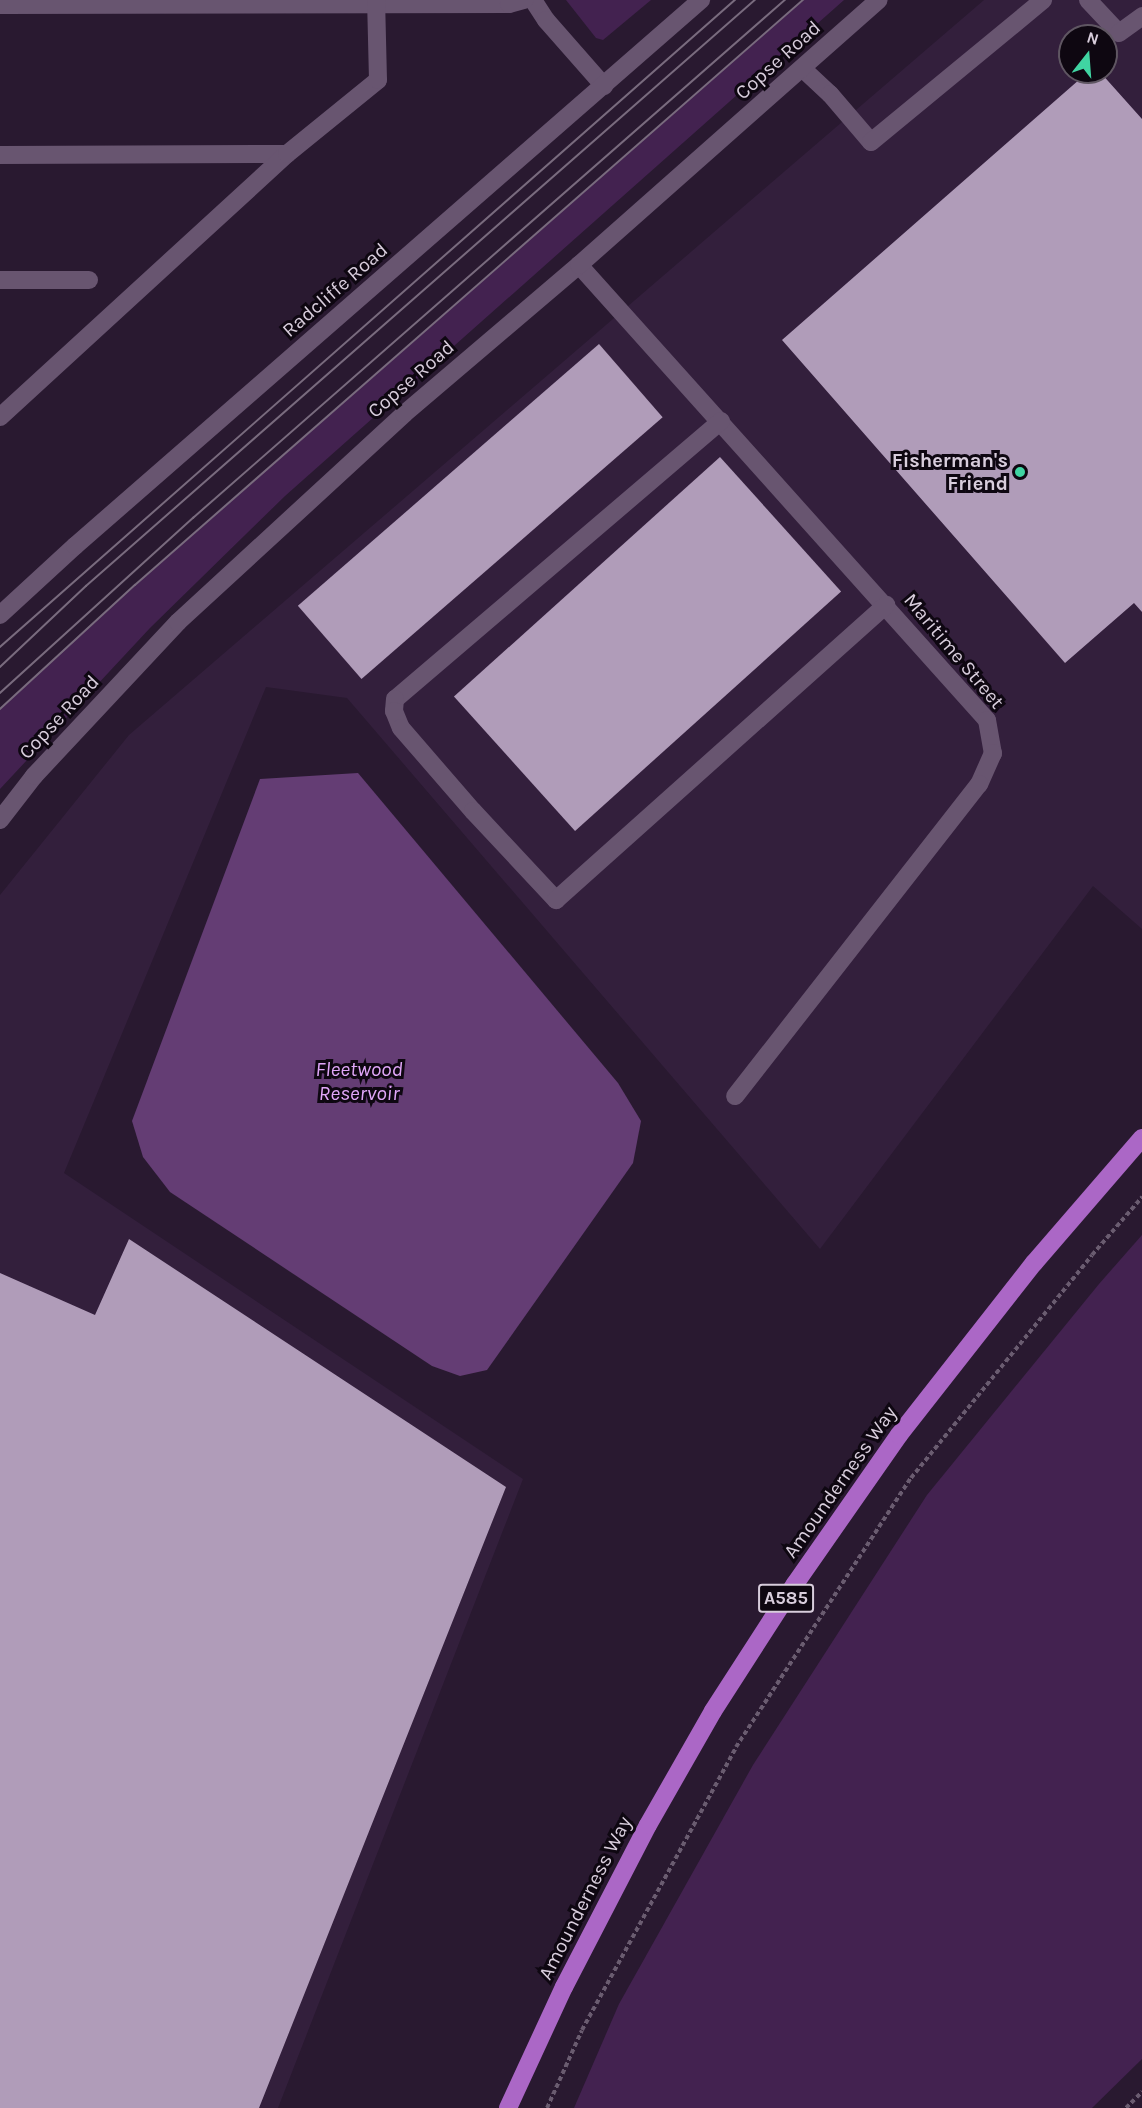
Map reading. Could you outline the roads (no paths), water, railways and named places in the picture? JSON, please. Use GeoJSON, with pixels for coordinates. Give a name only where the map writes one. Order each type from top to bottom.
{"type":"FeatureCollection","features":[{"type":"Feature","properties":{"kind":"highway","name":"Amounderness Way"},"geometry":{"type":"LineString","coordinates":[[508,2108],[564,1987],[648,1825],[713,1711],[795,1584],[899,1435],[1034,1263],[1142,1138]]}},
{"type":"Feature","properties":{"kind":"street"},"geometry":{"type":"LineString","coordinates":[[0,5],[376,2],[508,4],[524,0]]}},
{"type":"Feature","properties":{"kind":"street"},"geometry":{"type":"LineString","coordinates":[[533,0],[546,20],[604,86]]}},
{"type":"Feature","properties":{"kind":"street","name":"Radcliffe Road"},"geometry":{"type":"LineString","coordinates":[[0,615],[75,546],[700,0]]}},
{"type":"Feature","properties":{"kind":"street","name":"Copse Road"},"geometry":{"type":"LineString","coordinates":[[0,820],[34,776],[178,622],[404,414],[579,265],[879,0]]}},
{"type":"Feature","properties":{"kind":"street"},"geometry":{"type":"LineString","coordinates":[[803,69],[830,94],[871,142],[1043,0]]}},
{"type":"Feature","properties":{"kind":"street"},"geometry":{"type":"LineString","coordinates":[[1088,0],[1119,33],[1142,15]]}},
{"type":"Feature","properties":{"kind":"street"},"geometry":{"type":"LineString","coordinates":[[0,417],[287,154],[378,80],[376,2]]}},
{"type":"Feature","properties":{"kind":"street"},"geometry":{"type":"LineString","coordinates":[[0,155],[287,154]]}},
{"type":"Feature","properties":{"kind":"street","name":"Maritime Street"},"geometry":{"type":"LineString","coordinates":[[579,265],[987,720],[993,753],[980,784],[735,1096]]}},
{"type":"Feature","properties":{"kind":"street"},"geometry":{"type":"LineString","coordinates":[[0,280],[89,280]]}},
{"type":"Feature","properties":{"kind":"street"},"geometry":{"type":"LineString","coordinates":[[721,421],[395,699],[394,711],[401,728],[556,900],[886,605]]}},
{"type":"Feature","properties":{"kind":"water","name":"Fleetwood Reservoir"},"geometry":{"type":"Polygon","coordinates":[[[358,773],[618,1083],[641,1121],[633,1163],[487,1370],[460,1376],[432,1366],[170,1192],[143,1157],[132,1121],[260,779],[358,773]]]}},
{"type":"Feature","properties":{"kind":"tram line"},"geometry":{"type":"LineString","coordinates":[[0,647],[735,0]]}},
{"type":"Feature","properties":{"kind":"tram line"},"geometry":{"type":"LineString","coordinates":[[0,667],[86,586],[755,0]]}},
{"type":"Feature","properties":{"kind":"tram line"},"geometry":{"type":"LineString","coordinates":[[0,693],[193,518],[785,0]]}},
{"type":"Feature","properties":{"kind":"tram line"},"geometry":{"type":"LineString","coordinates":[[0,709],[135,585],[803,0]]}},
{"type":"Feature","properties":{"kind":"place","name":"Fisherman's Friend"},"geometry":{"type":"Point","coordinates":[1020,472]}}]}
